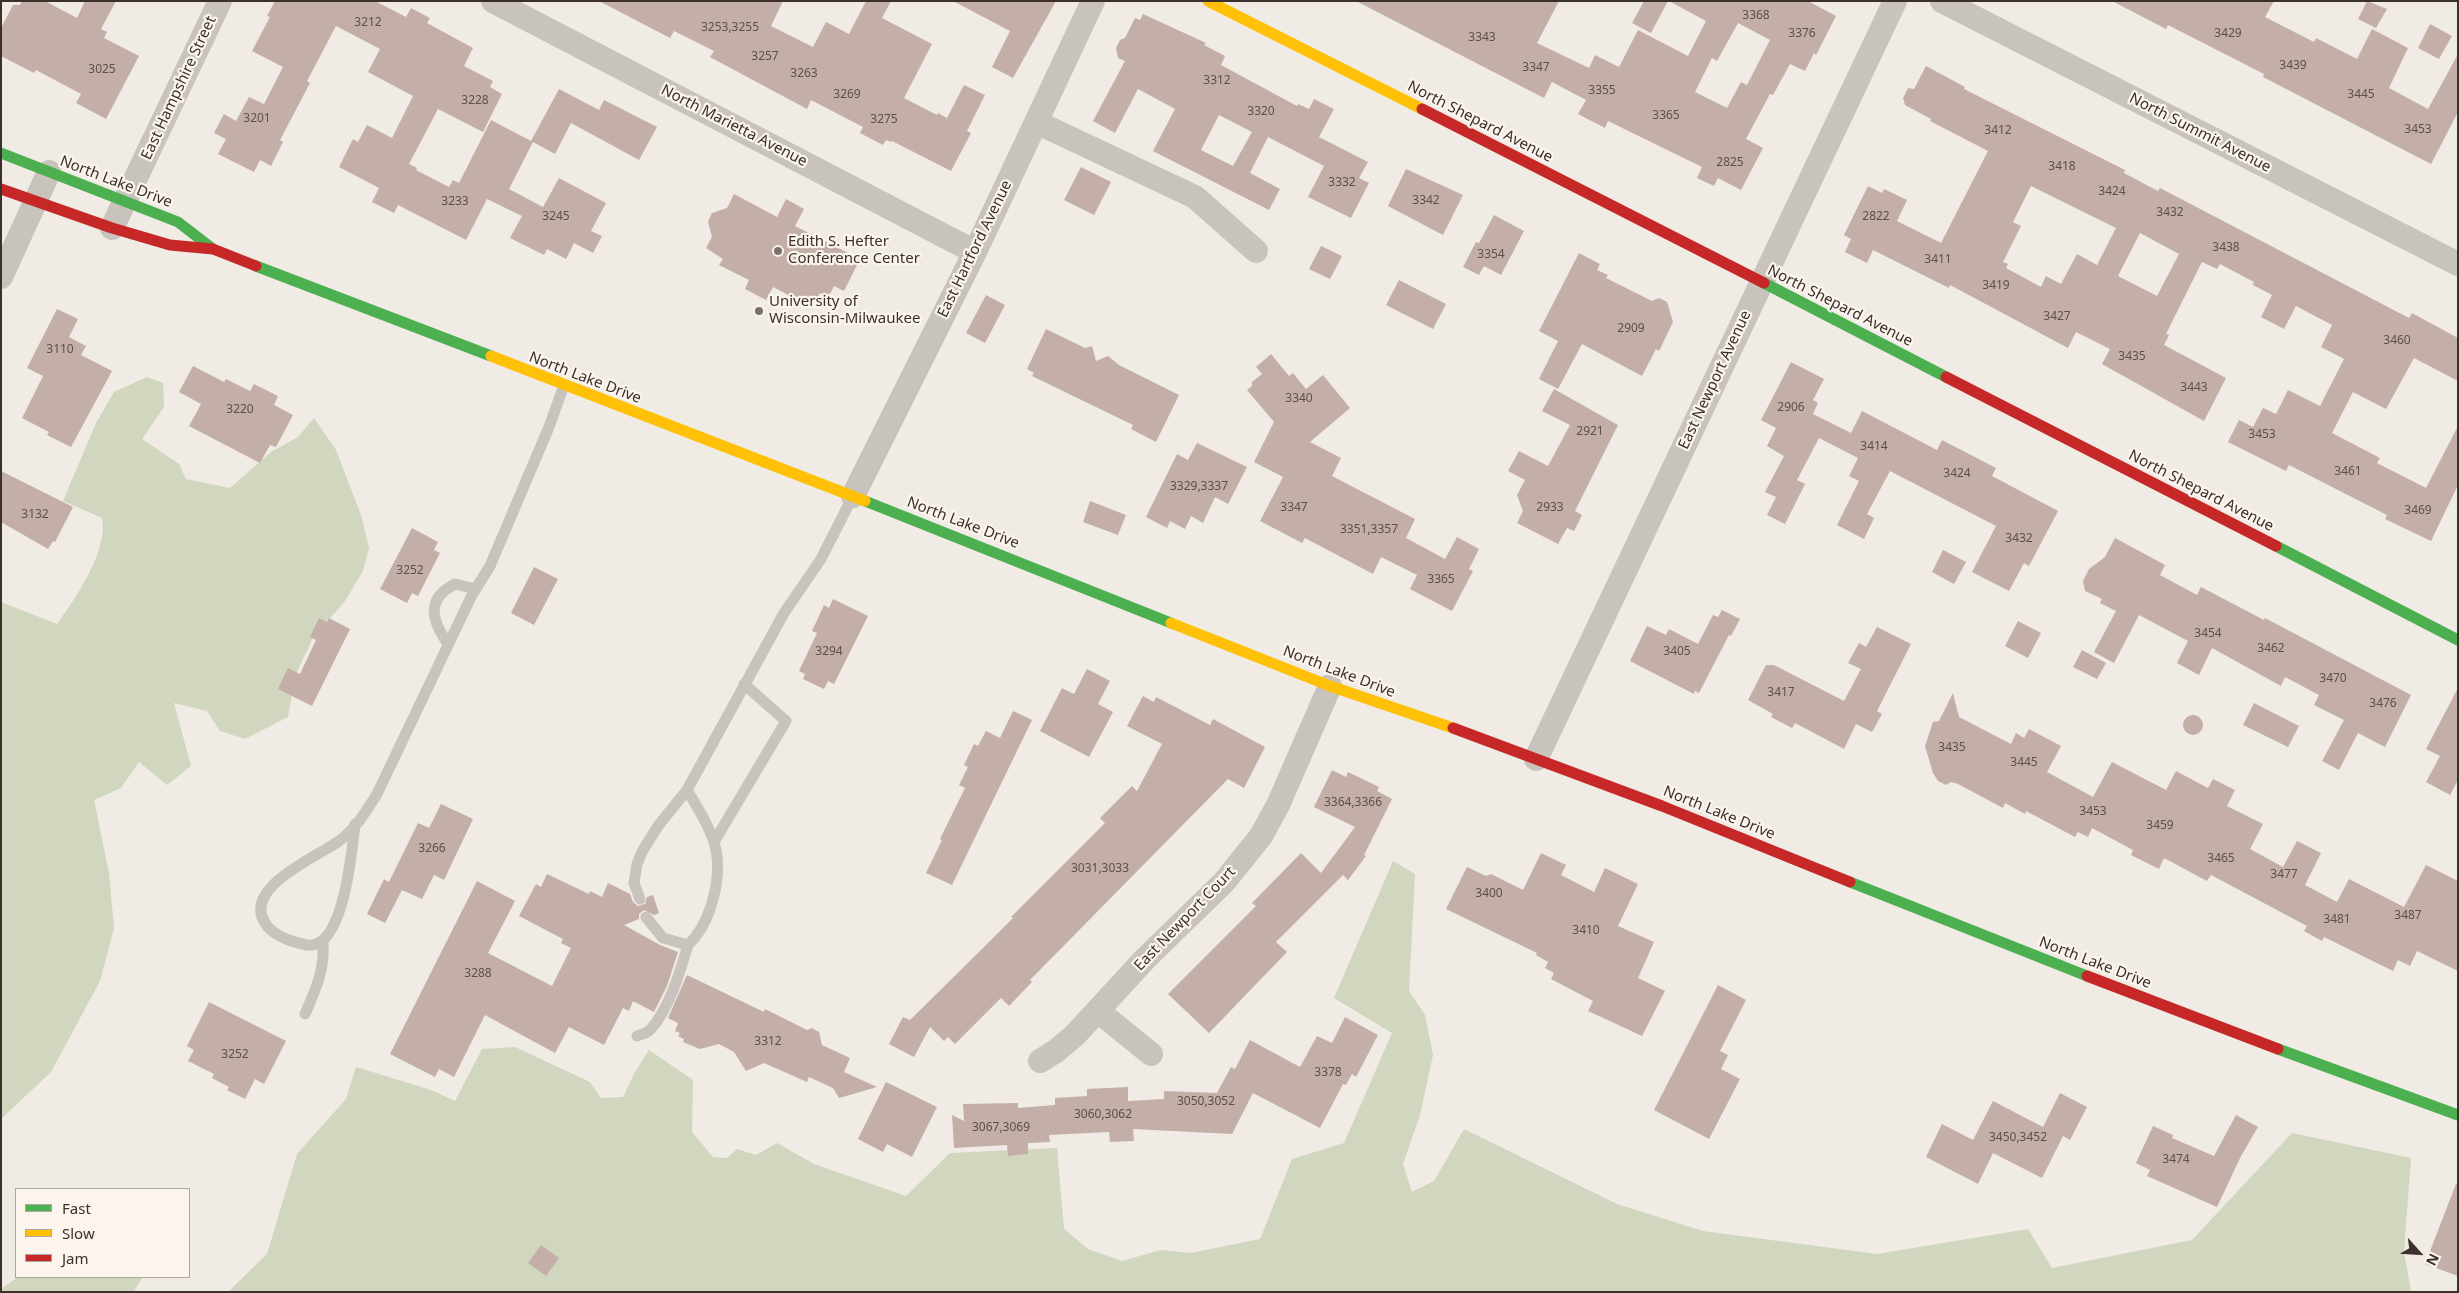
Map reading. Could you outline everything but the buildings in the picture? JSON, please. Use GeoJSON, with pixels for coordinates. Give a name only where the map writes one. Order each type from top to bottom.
{"type":"FeatureCollection","features":[{"type":"Feature","properties":{"kind":"main road","name":"North Shepard Avenue"},"geometry":{"type":"LineString","coordinates":[[1208,1],[1762,282],[2458,640]]}},
{"type":"Feature","properties":{"kind":"main road","name":"North Lake Drive"},"geometry":{"type":"LineString","coordinates":[[1,154],[126,200],[178,222],[213,249]]}},
{"type":"Feature","properties":{"kind":"main road","name":"North Lake Drive"},"geometry":{"type":"LineString","coordinates":[[1,189],[112,228],[170,245],[213,249],[853,496],[1330,686],[1536,759],[1734,834],[1852,885],[2222,1028],[2458,1115]]}},
{"type":"Feature","properties":{"kind":"street","name":"East Hampshire Street"},"geometry":{"type":"LineString","coordinates":[[112,228],[220,1]]}},
{"type":"Feature","properties":{"kind":"street","name":"North Marietta Avenue"},"geometry":{"type":"LineString","coordinates":[[493,1],[975,252]]}},
{"type":"Feature","properties":{"kind":"street","name":"East Hartford Avenue"},"geometry":{"type":"LineString","coordinates":[[853,496],[975,252],[1093,1]]}},
{"type":"Feature","properties":{"kind":"street","name":"East Newport Avenue"},"geometry":{"type":"LineString","coordinates":[[1536,759],[1895,1]]}},
{"type":"Feature","properties":{"kind":"street","name":"North Summit Avenue"},"geometry":{"type":"LineString","coordinates":[[1942,1],[2458,264]]}},
{"type":"Feature","properties":{"kind":"street"},"geometry":{"type":"LineString","coordinates":[[1036,122],[1195,197],[1256,251]]}},
{"type":"Feature","properties":{"kind":"street"},"geometry":{"type":"LineString","coordinates":[[1,277],[49,172]]}},
{"type":"Feature","properties":{"kind":"street","name":"East Newport Court"},"geometry":{"type":"LineString","coordinates":[[1040,1061],[1075,1035],[1145,959],[1224,882],[1261,836],[1278,805],[1330,686]]}},
{"type":"Feature","properties":{"kind":"street"},"geometry":{"type":"LineString","coordinates":[[1098,1011],[1151,1054]]}},
{"type":"Feature","properties":{"kind":"lane"},"geometry":{"type":"LineString","coordinates":[[323,942],[313,946],[297,943],[277,934],[268,928],[262,919],[262,902],[266,893],[280,877],[340,840],[355,824],[377,794],[448,644],[490,566],[549,428],[564,385]]}},
{"type":"Feature","properties":{"kind":"lane"},"geometry":{"type":"LineString","coordinates":[[640,899],[634,883],[637,864],[658,826],[687,790],[784,613],[821,559],[853,496]]}},
{"type":"Feature","properties":{"kind":"lane"},"geometry":{"type":"LineString","coordinates":[[448,644],[436,626],[434,615],[438,600],[446,589],[455,584],[476,589]]}},
{"type":"Feature","properties":{"kind":"lane"},"geometry":{"type":"LineString","coordinates":[[714,842],[786,721],[744,684]]}},
{"type":"Feature","properties":{"kind":"lane"},"geometry":{"type":"LineString","coordinates":[[637,1036],[650,1031],[663,1011],[682,967],[688,945],[698,936],[701,930],[718,882],[719,856],[706,821],[687,790]]}},
{"type":"Feature","properties":{"kind":"lane"},"geometry":{"type":"LineString","coordinates":[[305,1014],[322,975],[324,959],[323,942],[338,916],[345,890],[355,824]]}},
{"type":"Feature","properties":{"kind":"lane"},"geometry":{"type":"LineString","coordinates":[[646,917],[663,938],[688,945]]}},
{"type":"Feature","properties":{"kind":"green space"},"geometry":{"type":"Polygon","coordinates":[[[147,377],[163,383],[164,407],[142,439],[179,464],[186,479],[230,488],[271,452],[298,437],[314,418],[336,450],[361,515],[369,548],[363,571],[345,601],[314,636],[295,676],[288,717],[245,739],[220,731],[207,711],[174,703],[191,766],[167,785],[139,762],[121,788],[94,800],[109,873],[114,928],[100,981],[51,1072],[1,1119],[1,602],[57,624],[73,601],[96,559],[103,531],[102,518],[63,501],[96,423],[114,392],[147,377]]]}},
{"type":"Feature","properties":{"kind":"green space"},"geometry":{"type":"Polygon","coordinates":[[[1393,861],[1415,874],[1409,991],[1425,1015],[1433,1055],[1420,1115],[1403,1164],[1412,1192],[1434,1181],[1464,1129],[1617,1204],[1703,1231],[1877,1254],[2028,1229],[2052,1268],[2192,1240],[2292,1133],[2411,1158],[2404,1252],[2411,1292],[228,1292],[267,1254],[297,1154],[346,1099],[356,1067],[431,1090],[455,1101],[482,1049],[515,1047],[590,1082],[601,1098],[623,1097],[635,1072],[649,1050],[693,1080],[692,1132],[713,1157],[727,1158],[737,1149],[756,1155],[777,1143],[814,1164],[906,1196],[950,1153],[1057,1148],[1064,1229],[1088,1249],[1122,1261],[1161,1250],[1191,1253],[1260,1239],[1292,1159],[1344,1143],[1392,1033],[1334,998],[1393,861]]]}},
{"type":"Feature","properties":{"kind":"green space"},"geometry":{"type":"Polygon","coordinates":[[[17,1278],[142,1278],[133,1292],[1,1292],[1,1289],[17,1278]]]}},
{"type":"Feature","properties":{"kind":"traffic: fast"},"geometry":{"type":"LineString","coordinates":[[1,153],[178,222],[213,249]]}},
{"type":"Feature","properties":{"kind":"traffic: fast"},"geometry":{"type":"LineString","coordinates":[[256,266],[491,356]]}},
{"type":"Feature","properties":{"kind":"traffic: fast"},"geometry":{"type":"LineString","coordinates":[[1764,283],[1946,377]]}},
{"type":"Feature","properties":{"kind":"traffic: fast"},"geometry":{"type":"LineString","coordinates":[[865,501],[1171,623]]}},
{"type":"Feature","properties":{"kind":"traffic: fast"},"geometry":{"type":"LineString","coordinates":[[2276,546],[2458,640]]}},
{"type":"Feature","properties":{"kind":"traffic: fast"},"geometry":{"type":"LineString","coordinates":[[1850,882],[2087,976]]}},
{"type":"Feature","properties":{"kind":"traffic: fast"},"geometry":{"type":"LineString","coordinates":[[2278,1049],[2458,1115]]}},
{"type":"Feature","properties":{"kind":"traffic: slow"},"geometry":{"type":"LineString","coordinates":[[1208,1],[1422,109]]}},
{"type":"Feature","properties":{"kind":"traffic: slow"},"geometry":{"type":"LineString","coordinates":[[491,356],[865,501]]}},
{"type":"Feature","properties":{"kind":"traffic: slow"},"geometry":{"type":"LineString","coordinates":[[1171,623],[1330,686],[1453,728]]}},
{"type":"Feature","properties":{"kind":"traffic: jam"},"geometry":{"type":"LineString","coordinates":[[1422,109],[1764,283]]}},
{"type":"Feature","properties":{"kind":"traffic: jam"},"geometry":{"type":"LineString","coordinates":[[1,189],[112,228],[170,245],[213,249],[256,266]]}},
{"type":"Feature","properties":{"kind":"traffic: jam"},"geometry":{"type":"LineString","coordinates":[[1946,377],[2276,546]]}},
{"type":"Feature","properties":{"kind":"traffic: jam"},"geometry":{"type":"LineString","coordinates":[[1453,728],[1662,806],[1850,882]]}},
{"type":"Feature","properties":{"kind":"traffic: jam"},"geometry":{"type":"LineString","coordinates":[[2087,976],[2278,1049]]}},
{"type":"Feature","properties":{"kind":"place","name":"Edith S. Hefter Conference Center"},"geometry":{"type":"Point","coordinates":[778,251]}},
{"type":"Feature","properties":{"kind":"place","name":"University of Wisconsin-Milwaukee"},"geometry":{"type":"Point","coordinates":[759,311]}}]}
